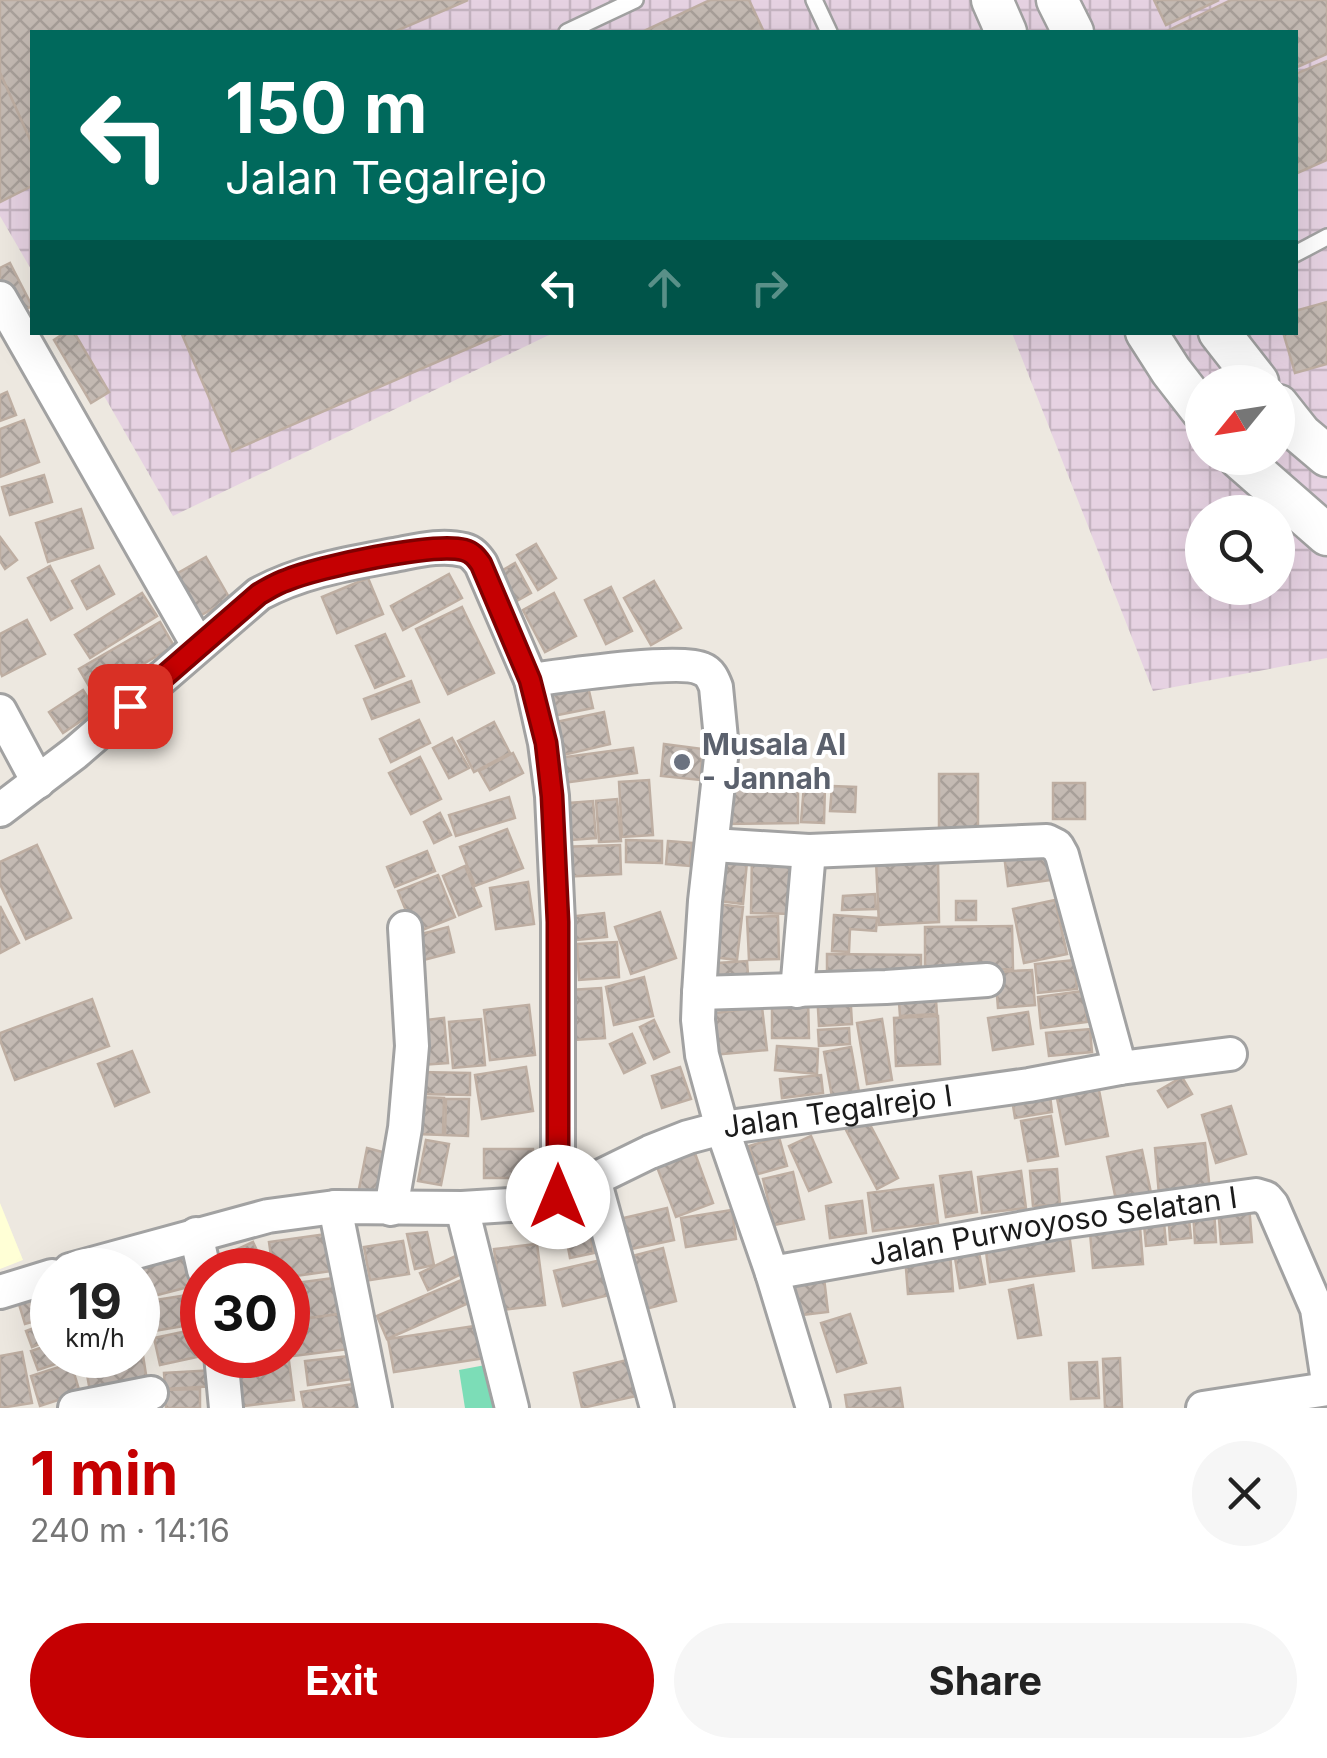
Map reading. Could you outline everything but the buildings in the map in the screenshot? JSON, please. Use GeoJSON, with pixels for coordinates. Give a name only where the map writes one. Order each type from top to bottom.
{"type":"FeatureCollection","features":[{"type":"Feature","properties":{"kind":"street"},"geometry":{"type":"LineString","coordinates":[[992,0],[1005,30]]}},
{"type":"Feature","properties":{"kind":"street"},"geometry":{"type":"LineString","coordinates":[[1057,0],[1071,30]]}},
{"type":"Feature","properties":{"kind":"street"},"geometry":{"type":"LineString","coordinates":[[0,298],[198,646]]}},
{"type":"Feature","properties":{"kind":"street"},"geometry":{"type":"LineString","coordinates":[[1150,335],[1185,389]]}},
{"type":"Feature","properties":{"kind":"street"},"geometry":{"type":"LineString","coordinates":[[1220,335],[1244,365]]}},
{"type":"Feature","properties":{"kind":"street"},"geometry":{"type":"LineString","coordinates":[[1295,427],[1327,456]]}},
{"type":"Feature","properties":{"kind":"street"},"geometry":{"type":"LineString","coordinates":[[1258,475],[1327,535]]}},
{"type":"Feature","properties":{"kind":"street"},"geometry":{"type":"LineString","coordinates":[[0,810],[89,741],[259,594],[283,581],[333,566],[437,548],[462,549],[474,554],[530,680],[546,743],[558,922],[558,1197]]}},
{"type":"Feature","properties":{"kind":"street","name":"Jalan Tegalrejo I"},"geometry":{"type":"LineString","coordinates":[[530,680],[695,666],[707,670],[716,687],[722,749],[698,1020],[702,1055],[722,1128],[1230,1054]]}},
{"type":"Feature","properties":{"kind":"street"},"geometry":{"type":"LineString","coordinates":[[0,710],[38,782]]}},
{"type":"Feature","properties":{"kind":"street"},"geometry":{"type":"LineString","coordinates":[[713,845],[809,852],[1047,842],[1056,846],[1062,855],[1120,1068]]}},
{"type":"Feature","properties":{"kind":"street"},"geometry":{"type":"LineString","coordinates":[[797,991],[809,852]]}},
{"type":"Feature","properties":{"kind":"street"},"geometry":{"type":"LineString","coordinates":[[392,1209],[406,1128],[412,1046],[405,928]]}},
{"type":"Feature","properties":{"kind":"street"},"geometry":{"type":"LineString","coordinates":[[699,993],[987,980]]}},
{"type":"Feature","properties":{"kind":"street"},"geometry":{"type":"LineString","coordinates":[[147,1248],[268,1216],[335,1207],[462,1208],[558,1197],[671,1143],[722,1128],[813,1408]]}},
{"type":"Feature","properties":{"kind":"street"},"geometry":{"type":"LineString","coordinates":[[594,1179],[657,1408]]}},
{"type":"Feature","properties":{"kind":"street","name":"Jalan Purwoyoso Selatan I"},"geometry":{"type":"LineString","coordinates":[[772,1273],[1053,1223],[1256,1195],[1272,1205],[1306,1280],[1316,1309],[1327,1376]]}},
{"type":"Feature","properties":{"kind":"street"},"geometry":{"type":"LineString","coordinates":[[335,1207],[375,1408]]}},
{"type":"Feature","properties":{"kind":"street"},"geometry":{"type":"LineString","coordinates":[[462,1208],[512,1408]]}},
{"type":"Feature","properties":{"kind":"street"},"geometry":{"type":"LineString","coordinates":[[196,1234],[199,1248]]}},
{"type":"Feature","properties":{"kind":"street"},"geometry":{"type":"LineString","coordinates":[[0,1292],[30,1283]]}},
{"type":"Feature","properties":{"kind":"street"},"geometry":{"type":"LineString","coordinates":[[223,1378],[226,1408]]}},
{"type":"Feature","properties":{"kind":"street"},"geometry":{"type":"LineString","coordinates":[[1204,1408],[1327,1389]]}},
{"type":"Feature","properties":{"kind":"street"},"geometry":{"type":"LineString","coordinates":[[75,1408],[151,1393]]}},
{"type":"Feature","properties":{"kind":"lane"},"geometry":{"type":"LineString","coordinates":[[570,30],[635,0]]}},
{"type":"Feature","properties":{"kind":"lane"},"geometry":{"type":"LineString","coordinates":[[814,0],[828,30]]}},
{"type":"Feature","properties":{"kind":"lane"},"geometry":{"type":"LineString","coordinates":[[1298,252],[1327,237]]}},
{"type":"Feature","properties":{"kind":"shaded area"},"geometry":{"type":"Polygon","coordinates":[[[0,0],[1327,0],[1327,658],[1153,691],[1013,335],[1298,335],[1298,30],[30,30],[30,268],[0,216],[0,0]]]}},
{"type":"Feature","properties":{"kind":"shaded area"},"geometry":{"type":"Polygon","coordinates":[[[69,335],[549,335],[173,516],[69,335]]]}},
{"type":"Feature","properties":{"kind":"shaded area"},"geometry":{"type":"Polygon","coordinates":[[[0,1203],[23,1260],[0,1269],[0,1203]]]}},
{"type":"Feature","properties":{"kind":"green space"},"geometry":{"type":"Polygon","coordinates":[[[496,1363],[504,1408],[465,1408],[459,1370],[496,1363]]]}},
{"type":"Feature","properties":{"kind":"place","name":"Musala Al - Jannah"},"geometry":{"type":"Point","coordinates":[682,762]}},
{"type":"Feature","properties":{"kind":"route"},"geometry":{"type":"LineString","coordinates":[[130,706],[259,594],[283,581],[333,566],[437,548],[462,549],[474,554],[530,680],[546,743],[558,922],[558,1197]]}}]}
